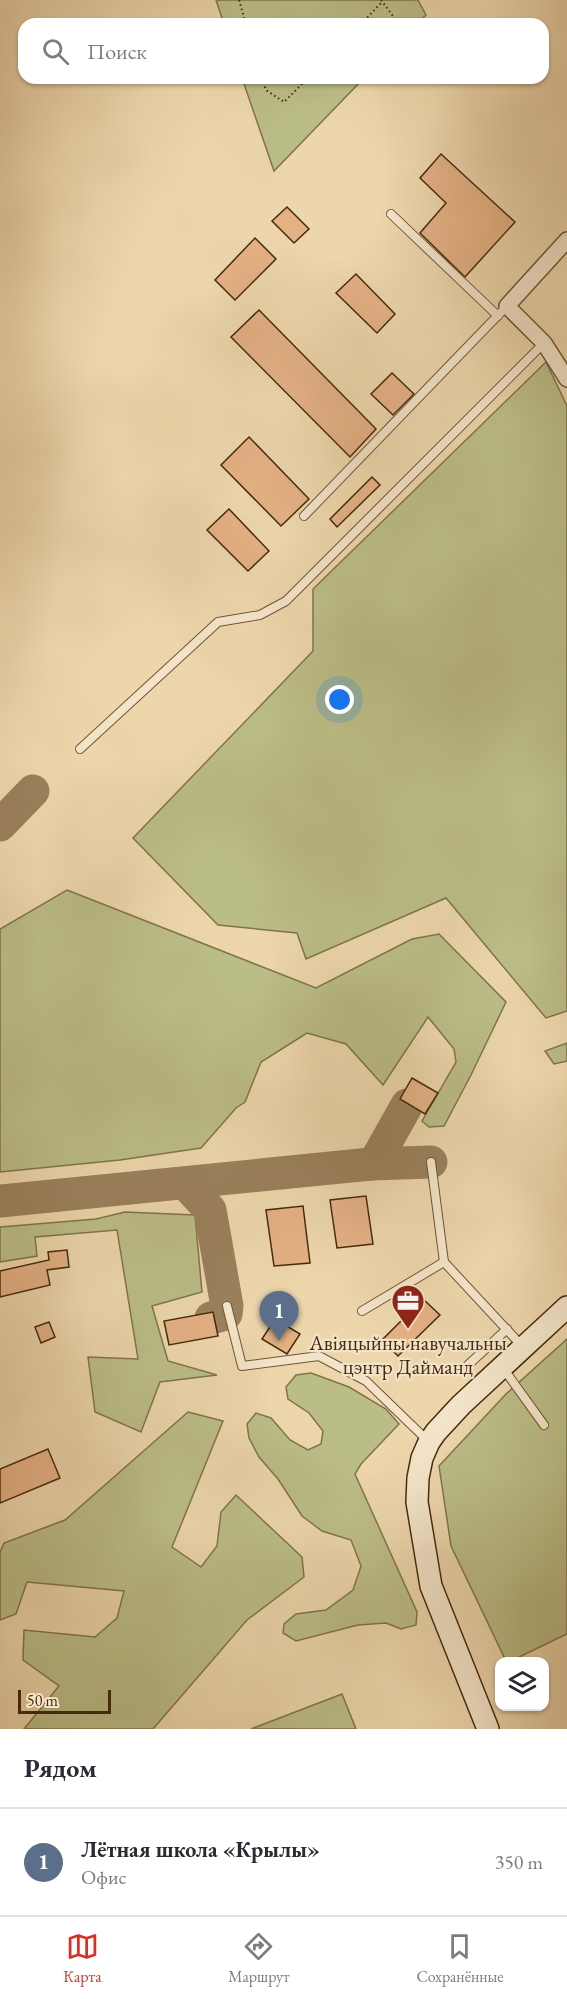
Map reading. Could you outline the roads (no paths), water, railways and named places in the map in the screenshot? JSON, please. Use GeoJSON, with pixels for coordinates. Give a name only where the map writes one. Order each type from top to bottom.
{"type":"FeatureCollection","features":[{"type":"Feature","properties":{"kind":"street"},"geometry":{"type":"LineString","coordinates":[[567,240],[502,311],[544,343],[567,379]]}},
{"type":"Feature","properties":{"kind":"street"},"geometry":{"type":"LineString","coordinates":[[488,1729],[431,1586],[417,1502],[418,1478],[429,1442],[461,1404],[567,1307]]}},
{"type":"Feature","properties":{"kind":"lane"},"geometry":{"type":"LineString","coordinates":[[304,516],[502,311],[391,214]]}},
{"type":"Feature","properties":{"kind":"lane"},"geometry":{"type":"LineString","coordinates":[[80,749],[218,622],[260,615],[286,601],[544,343]]}},
{"type":"Feature","properties":{"kind":"lane"},"geometry":{"type":"LineString","coordinates":[[431,1162],[444,1262],[523,1347]]}},
{"type":"Feature","properties":{"kind":"lane"},"geometry":{"type":"LineString","coordinates":[[362,1311],[444,1262]]}},
{"type":"Feature","properties":{"kind":"lane"},"geometry":{"type":"LineString","coordinates":[[228,1306],[242,1366],[319,1356],[366,1381],[429,1442]]}},
{"type":"Feature","properties":{"kind":"lane"},"geometry":{"type":"LineString","coordinates":[[468,1365],[507,1329]]}},
{"type":"Feature","properties":{"kind":"lane"},"geometry":{"type":"LineString","coordinates":[[502,1367],[544,1425]]}},
{"type":"Feature","properties":{"kind":"place","name":"Авіяцыйны навучальны цэнтр Дайманд"},"geometry":{"type":"Point","coordinates":[408,1330]}},
{"type":"Feature","properties":{"kind":"place","name":"Лётная школа «Крылы»"},"geometry":{"type":"Point","coordinates":[279,1341]}}]}
